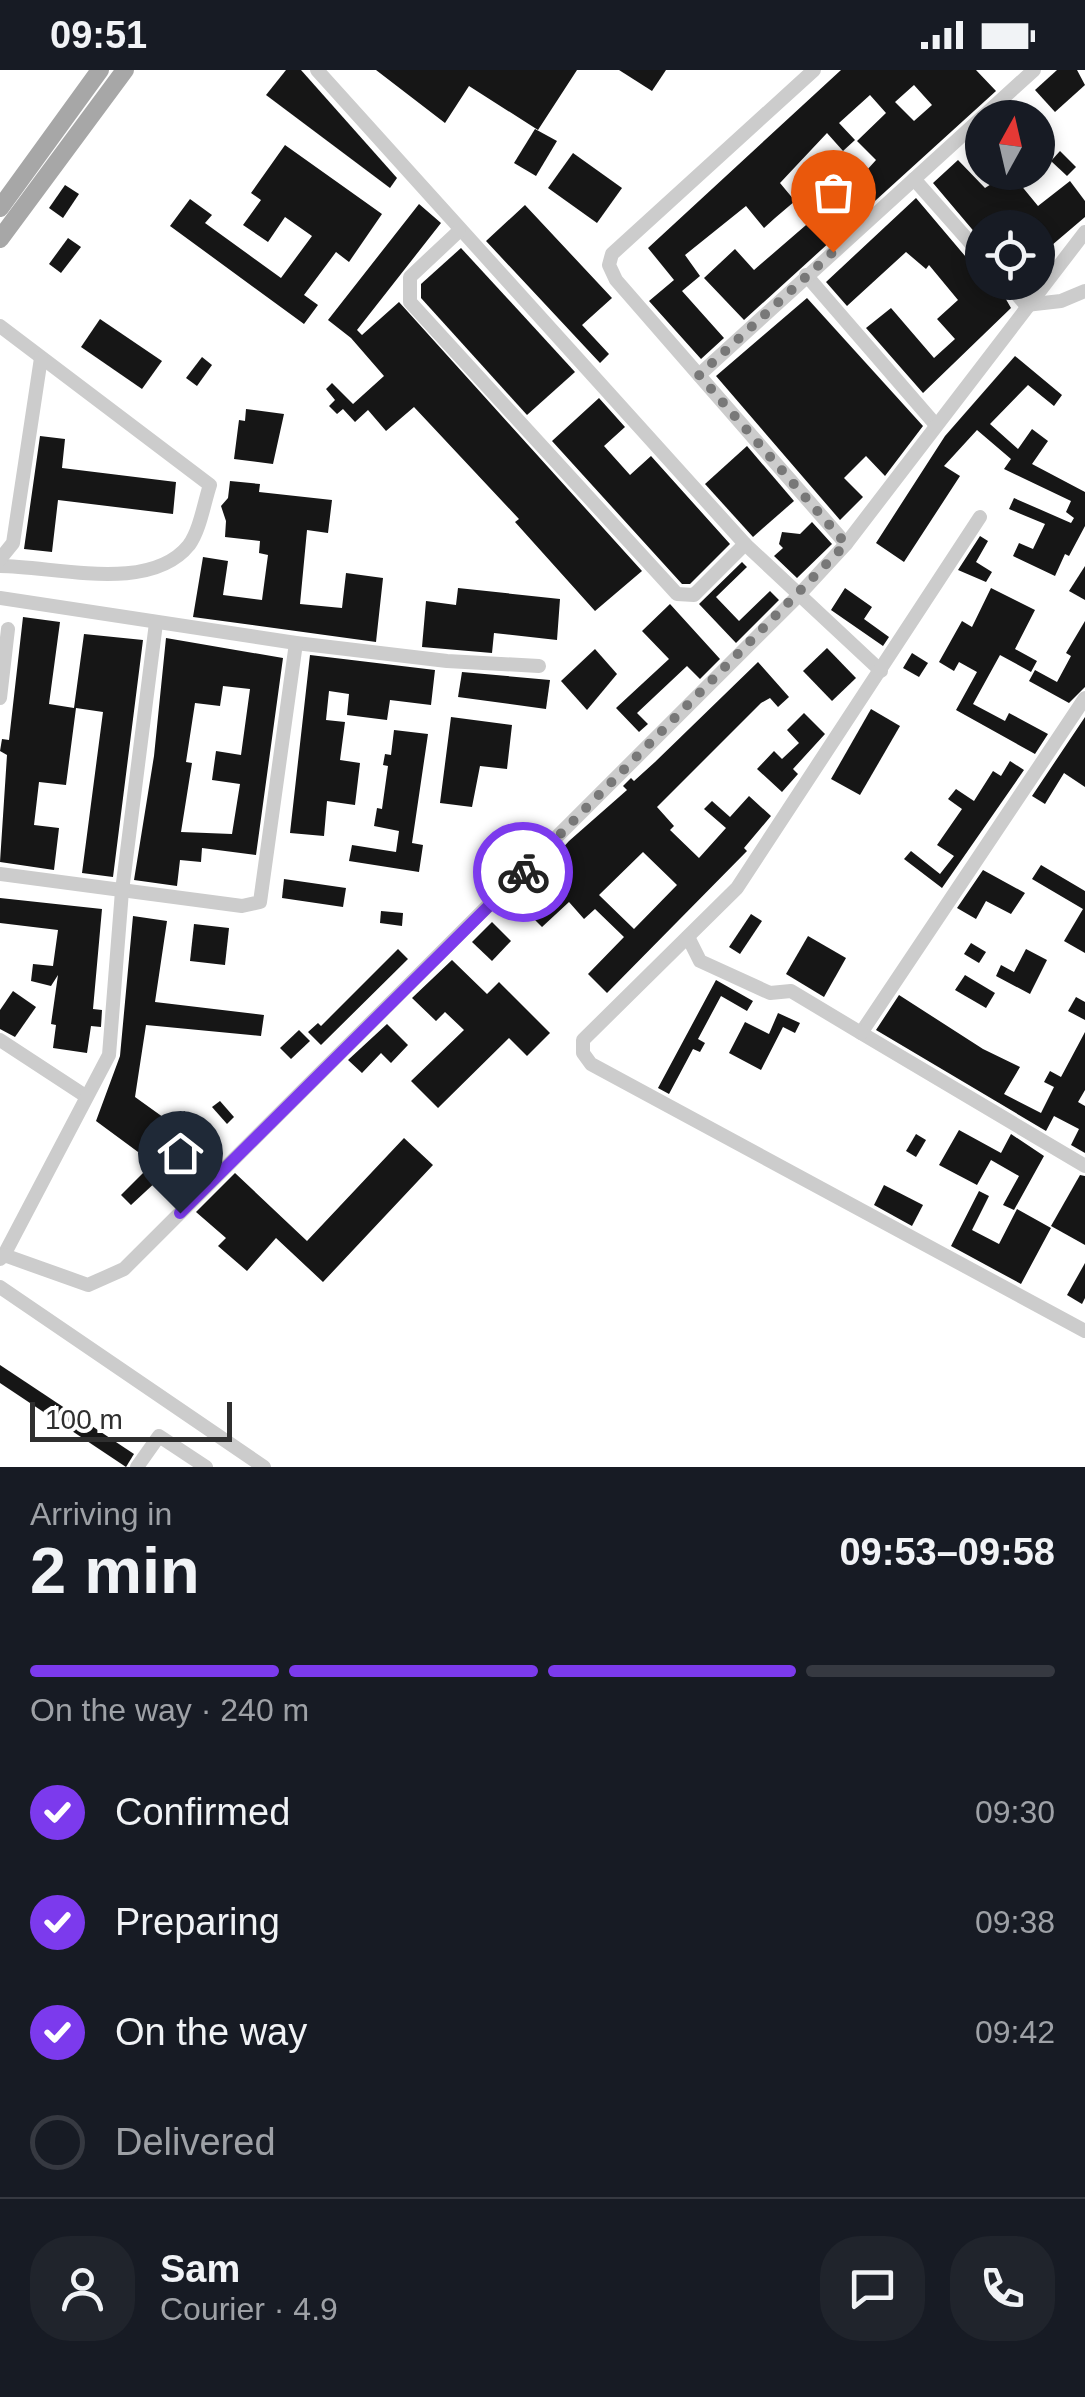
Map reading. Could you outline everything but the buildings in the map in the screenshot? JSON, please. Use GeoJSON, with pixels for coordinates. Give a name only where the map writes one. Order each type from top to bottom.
{"type":"FeatureCollection","features":[{"type":"Feature","properties":{"kind":"main road"},"geometry":{"type":"LineString","coordinates":[[0,208],[100,70]]}},
{"type":"Feature","properties":{"kind":"main road"},"geometry":{"type":"LineString","coordinates":[[0,240],[125,70]]}},
{"type":"Feature","properties":{"kind":"street"},"geometry":{"type":"LineString","coordinates":[[317,70],[745,544],[797,597],[881,671]]}},
{"type":"Feature","properties":{"kind":"street"},"geometry":{"type":"LineString","coordinates":[[814,70],[612,254],[609,265],[616,280],[846,544]]}},
{"type":"Feature","properties":{"kind":"street"},"geometry":{"type":"LineString","coordinates":[[699,375],[1034,70]]}},
{"type":"Feature","properties":{"kind":"street"},"geometry":{"type":"LineString","coordinates":[[914,180],[965,237]]}},
{"type":"Feature","properties":{"kind":"street"},"geometry":{"type":"LineString","coordinates":[[459,231],[410,277],[410,302],[677,594],[694,595],[745,544]]}},
{"type":"Feature","properties":{"kind":"street"},"geometry":{"type":"LineString","coordinates":[[156,623],[122,891],[109,1056],[84,1095],[2,1257],[88,1285],[124,1269],[797,597],[846,544],[1085,232]]}},
{"type":"Feature","properties":{"kind":"street"},"geometry":{"type":"LineString","coordinates":[[806,276],[935,424]]}},
{"type":"Feature","properties":{"kind":"street"},"geometry":{"type":"LineString","coordinates":[[1026,306],[1061,301],[1085,291]]}},
{"type":"Feature","properties":{"kind":"street"},"geometry":{"type":"LineString","coordinates":[[1021,300],[1026,306]]}},
{"type":"Feature","properties":{"kind":"street"},"geometry":{"type":"LineString","coordinates":[[0,326],[210,485],[191,542],[174,559],[143,572],[109,574],[0,562],[13,543],[40,358]]}},
{"type":"Feature","properties":{"kind":"street"},"geometry":{"type":"LineString","coordinates":[[980,516],[736,888],[583,1040],[583,1053],[591,1064],[1085,1332]]}},
{"type":"Feature","properties":{"kind":"street"},"geometry":{"type":"LineString","coordinates":[[0,698],[7,599],[296,643],[539,666]]}},
{"type":"Feature","properties":{"kind":"street"},"geometry":{"type":"LineString","coordinates":[[0,874],[242,906],[260,902],[296,643]]}},
{"type":"Feature","properties":{"kind":"street"},"geometry":{"type":"LineString","coordinates":[[861,1033],[1085,698]]}},
{"type":"Feature","properties":{"kind":"street"},"geometry":{"type":"LineString","coordinates":[[688,937],[700,961],[770,993],[791,991],[1085,1166]]}},
{"type":"Feature","properties":{"kind":"street"},"geometry":{"type":"LineString","coordinates":[[0,1040],[84,1095]]}},
{"type":"Feature","properties":{"kind":"street"},"geometry":{"type":"LineString","coordinates":[[0,1287],[264,1467]]}},
{"type":"Feature","properties":{"kind":"street"},"geometry":{"type":"LineString","coordinates":[[137,1467],[159,1436],[206,1467]]}},
{"type":"Feature","properties":{"kind":"way so far"},"geometry":{"type":"LineString","coordinates":[[523,872],[846,544],[699,375],[833,252]]}},
{"type":"Feature","properties":{"kind":"route"},"geometry":{"type":"LineString","coordinates":[[180,1213],[523,872]]}}]}
